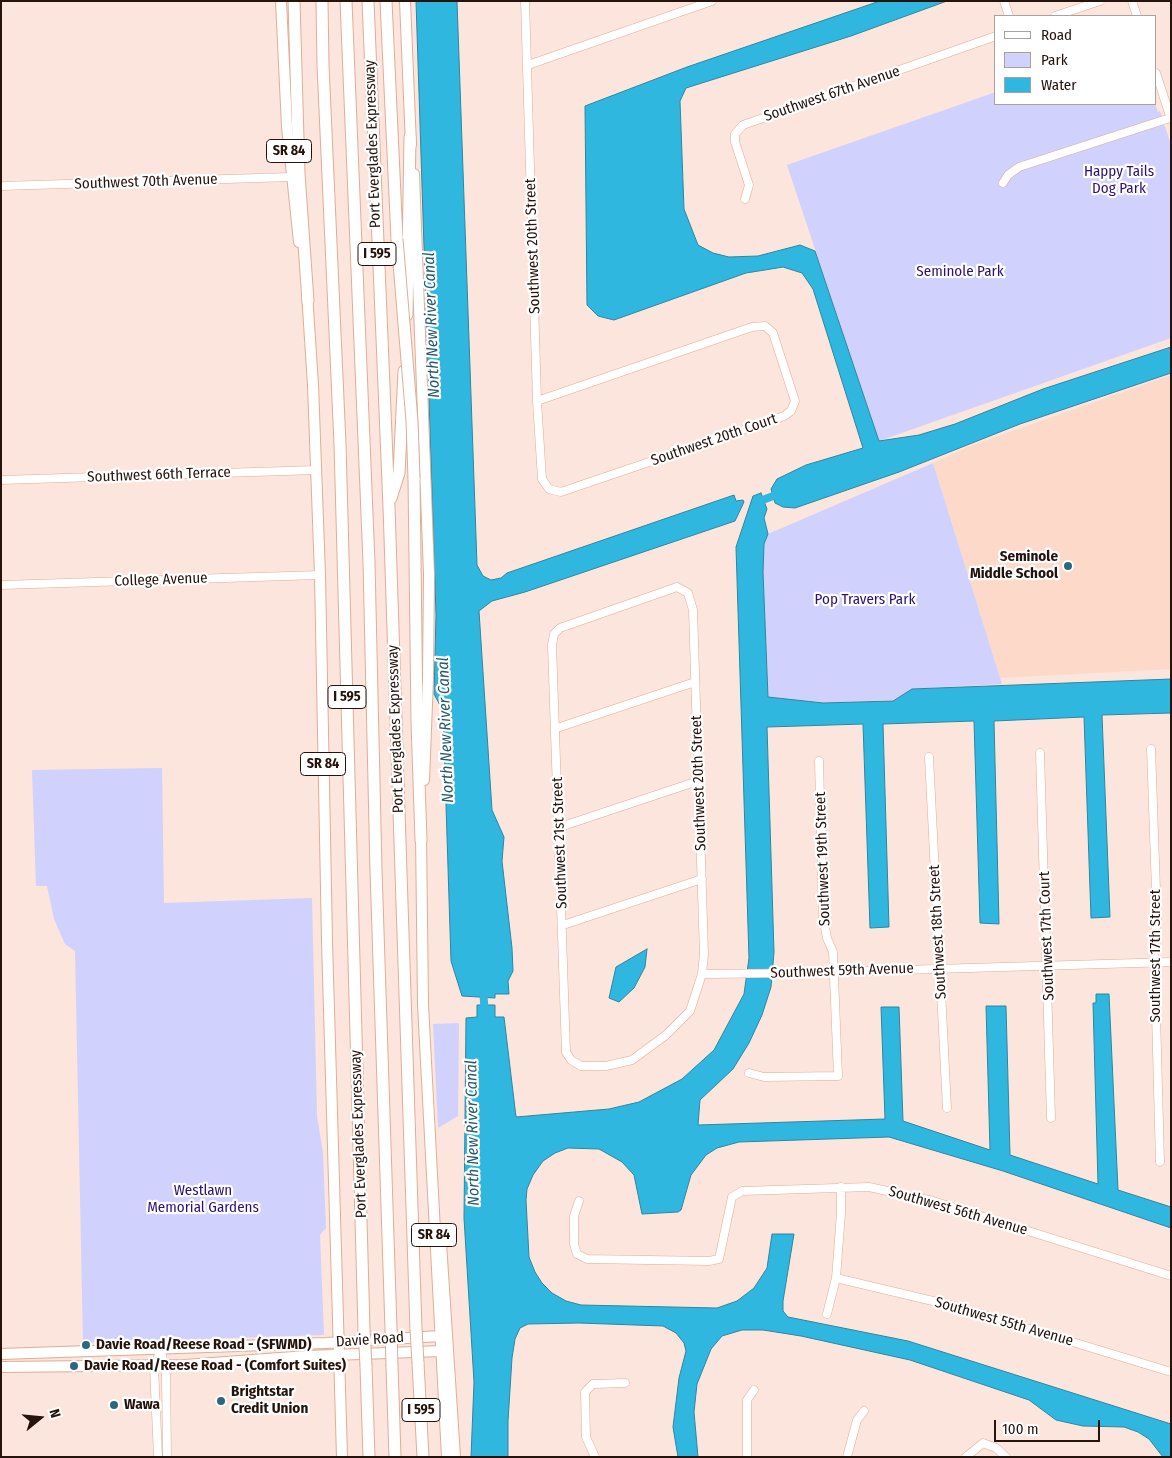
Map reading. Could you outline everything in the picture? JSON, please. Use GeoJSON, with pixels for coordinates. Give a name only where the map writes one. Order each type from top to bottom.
{"type":"FeatureCollection","features":[{"type":"Feature","properties":{"kind":"highway"},"geometry":{"type":"LineString","coordinates":[[294,1],[299,174],[308,301]]}},
{"type":"Feature","properties":{"kind":"highway"},"geometry":{"type":"LineString","coordinates":[[316,1],[323,65]]}},
{"type":"Feature","properties":{"kind":"highway","name":"Port Everglades Expressway"},"geometry":{"type":"LineString","coordinates":[[322,1],[323,65],[340,444],[369,1457]]}},
{"type":"Feature","properties":{"kind":"highway"},"geometry":{"type":"LineString","coordinates":[[346,1],[368,553],[376,870],[396,1457]]}},
{"type":"Feature","properties":{"kind":"highway","name":"Port Everglades Expressway"},"geometry":{"type":"LineString","coordinates":[[368,1],[388,507],[416,1329],[423,1457]]}},
{"type":"Feature","properties":{"kind":"highway"},"geometry":{"type":"LineString","coordinates":[[386,1],[397,239],[412,421],[421,840]]}},
{"type":"Feature","properties":{"kind":"highway"},"geometry":{"type":"LineString","coordinates":[[388,507],[399,473],[409,267],[410,137]]}},
{"type":"Feature","properties":{"kind":"main road","name":"SR 84"},"geometry":{"type":"LineString","coordinates":[[281,1],[284,84],[291,177],[308,301],[317,470],[326,942],[342,1457]]}},
{"type":"Feature","properties":{"kind":"main road","name":"SR 84"},"geometry":{"type":"LineString","coordinates":[[405,1],[410,137],[416,203],[428,574],[428,679],[421,840],[423,1005],[448,1457]]}},
{"type":"Feature","properties":{"kind":"main road"},"geometry":{"type":"LineString","coordinates":[[429,1135],[442,1245],[455,1457]]}},
{"type":"Feature","properties":{"kind":"main road","name":"Davie Road"},"geometry":{"type":"LineString","coordinates":[[1,1354],[160,1350],[440,1336]]}},
{"type":"Feature","properties":{"kind":"main road","name":"Davie Road"},"geometry":{"type":"LineString","coordinates":[[1,1367],[165,1366],[441,1351]]}},
{"type":"Feature","properties":{"kind":"street","name":"Southwest 20th Street"},"geometry":{"type":"LineString","coordinates":[[525,1],[537,401],[542,478],[549,489]]}},
{"type":"Feature","properties":{"kind":"street"},"geometry":{"type":"LineString","coordinates":[[528,65],[712,1]]}},
{"type":"Feature","properties":{"kind":"street"},"geometry":{"type":"LineString","coordinates":[[1004,1],[1009,15]]}},
{"type":"Feature","properties":{"kind":"street"},"geometry":{"type":"LineString","coordinates":[[1058,15],[1100,1]]}},
{"type":"Feature","properties":{"kind":"street"},"geometry":{"type":"LineString","coordinates":[[1132,1],[1137,15]]}},
{"type":"Feature","properties":{"kind":"street","name":"Southwest 67th Avenue"},"geometry":{"type":"LineString","coordinates":[[744,199],[748,185],[735,142],[736,134],[743,125],[994,37]]}},
{"type":"Feature","properties":{"kind":"street"},"geometry":{"type":"LineString","coordinates":[[1003,183],[1008,175],[1019,167],[1170,115],[1157,76]]}},
{"type":"Feature","properties":{"kind":"street","name":"Southwest 70th Avenue"},"geometry":{"type":"LineString","coordinates":[[1,186],[291,177]]}},
{"type":"Feature","properties":{"kind":"street","name":"Southwest 20th Court"},"geometry":{"type":"LineString","coordinates":[[537,401],[752,328],[765,326],[773,333],[795,400],[791,410],[784,416],[561,492],[549,489]]}},
{"type":"Feature","properties":{"kind":"street","name":"Southwest 66th Terrace"},"geometry":{"type":"LineString","coordinates":[[1,480],[317,470]]}},
{"type":"Feature","properties":{"kind":"street","name":"College Avenue"},"geometry":{"type":"LineString","coordinates":[[1,585],[320,575]]}},
{"type":"Feature","properties":{"kind":"street","name":"Southwest 20th Street"},"geometry":{"type":"LineString","coordinates":[[554,634],[560,628],[677,587],[688,593],[693,610],[696,682],[704,954],[702,974]]}},
{"type":"Feature","properties":{"kind":"street","name":"Southwest 21st Street"},"geometry":{"type":"LineString","coordinates":[[554,634],[552,645],[557,728],[566,1052],[571,1060],[581,1066],[606,1066],[632,1060],[666,1035],[690,1011],[702,974]]}},
{"type":"Feature","properties":{"kind":"street"},"geometry":{"type":"LineString","coordinates":[[557,728],[696,682]]}},
{"type":"Feature","properties":{"kind":"street","name":"Southwest 17th Street"},"geometry":{"type":"LineString","coordinates":[[1150,749],[1157,919],[1154,940],[1160,1162]]}},
{"type":"Feature","properties":{"kind":"street","name":"Southwest 17th Court"},"geometry":{"type":"LineString","coordinates":[[1040,753],[1048,966],[1051,1118]]}},
{"type":"Feature","properties":{"kind":"street","name":"Southwest 18th Street"},"geometry":{"type":"LineString","coordinates":[[929,757],[947,1108]]}},
{"type":"Feature","properties":{"kind":"street","name":"Southwest 19th Street"},"geometry":{"type":"LineString","coordinates":[[749,1073],[764,1077],[838,1076],[833,952],[826,938],[823,916],[819,761]]}},
{"type":"Feature","properties":{"kind":"street"},"geometry":{"type":"LineString","coordinates":[[560,826],[698,780]]}},
{"type":"Feature","properties":{"kind":"street"},"geometry":{"type":"LineString","coordinates":[[563,925],[702,879]]}},
{"type":"Feature","properties":{"kind":"street","name":"Southwest 59th Avenue"},"geometry":{"type":"LineString","coordinates":[[702,974],[1171,962]]}},
{"type":"Feature","properties":{"kind":"street"},"geometry":{"type":"LineString","coordinates":[[828,1314],[836,1278],[841,1187]]}},
{"type":"Feature","properties":{"kind":"street","name":"Southwest 56th Avenue"},"geometry":{"type":"LineString","coordinates":[[579,1201],[574,1216],[574,1244],[577,1254],[587,1259],[710,1261],[719,1259],[732,1197],[742,1191],[841,1187],[879,1189],[933,1200],[1171,1276]]}},
{"type":"Feature","properties":{"kind":"street","name":"Southwest 55th Avenue"},"geometry":{"type":"LineString","coordinates":[[836,1278],[954,1306],[1171,1372]]}},
{"type":"Feature","properties":{"kind":"street"},"geometry":{"type":"LineString","coordinates":[[160,1350],[165,1366],[167,1457]]}},
{"type":"Feature","properties":{"kind":"street"},"geometry":{"type":"LineString","coordinates":[[158,1457],[154,1366],[160,1350]]}},
{"type":"Feature","properties":{"kind":"street"},"geometry":{"type":"LineString","coordinates":[[595,1457],[586,1437],[585,1392],[593,1384],[625,1383]]}},
{"type":"Feature","properties":{"kind":"street"},"geometry":{"type":"LineString","coordinates":[[747,1457],[747,1400],[754,1390]]}},
{"type":"Feature","properties":{"kind":"street"},"geometry":{"type":"LineString","coordinates":[[847,1457],[857,1420],[864,1411]]}},
{"type":"Feature","properties":{"kind":"street"},"geometry":{"type":"LineString","coordinates":[[966,1457],[983,1443],[996,1448],[1006,1457]]}},
{"type":"Feature","properties":{"kind":"shaded area","name":"Seminole Middle School"},"geometry":{"type":"Polygon","coordinates":[[[1171,375],[1171,669],[1000,678],[933,463],[970,446],[1171,375]]]}},
{"type":"Feature","properties":{"kind":"green space","name":"Seminole Park"},"geometry":{"type":"Polygon","coordinates":[[[994,93],[994,105],[1155,105],[1158,112],[1160,111],[1171,145],[1171,338],[879,441],[787,165],[994,93]]]}},
{"type":"Feature","properties":{"kind":"green space","name":"Pop Travers Park"},"geometry":{"type":"Polygon","coordinates":[[[933,463],[1002,684],[912,689],[893,700],[823,703],[768,697],[763,572],[764,544],[768,534],[933,463]]]}},
{"type":"Feature","properties":{"kind":"green space","name":"Westlawn Memorial Gardens"},"geometry":{"type":"Polygon","coordinates":[[[162,768],[164,903],[312,898],[317,1116],[323,1153],[326,1228],[320,1235],[324,1335],[83,1343],[75,951],[65,944],[54,919],[47,886],[36,886],[32,770],[162,768]]]}},
{"type":"Feature","properties":{"kind":"green space"},"geometry":{"type":"Polygon","coordinates":[[[459,1023],[458,1116],[438,1128],[433,1024],[459,1023]]]}},
{"type":"Feature","properties":{"kind":"water"},"geometry":{"type":"Polygon","coordinates":[[[416,1],[457,1],[477,565],[483,576],[491,580],[501,578],[507,573],[734,495],[736,501],[743,500],[744,502],[735,521],[525,592],[492,601],[479,611],[492,810],[504,837],[502,861],[513,971],[508,981],[509,994],[495,994],[495,998],[462,996],[451,961],[443,711],[434,694],[436,615],[416,1]]]}},
{"type":"Feature","properties":{"kind":"water"},"geometry":{"type":"Polygon","coordinates":[[[880,1],[947,1],[851,36],[686,88],[680,101],[684,209],[698,245],[713,253],[729,257],[758,256],[800,245],[815,251],[879,441],[919,435],[955,424],[1043,389],[1171,347],[1171,373],[1020,424],[899,472],[795,508],[783,507],[775,503],[771,489],[777,479],[806,465],[863,448],[813,289],[802,273],[783,267],[746,273],[614,320],[598,316],[587,305],[585,106],[687,67],[880,1]]]}},
{"type":"Feature","properties":{"kind":"water"},"geometry":{"type":"Polygon","coordinates":[[[761,493],[767,509],[764,518],[768,534],[764,544],[763,572],[768,697],[823,703],[893,701],[912,689],[1171,679],[1171,713],[1102,715],[1110,917],[1091,918],[1084,717],[994,721],[999,924],[980,923],[974,721],[883,724],[889,927],[870,928],[863,724],[767,727],[774,952],[771,987],[762,1015],[749,1043],[733,1069],[700,1100],[698,1125],[885,1119],[881,1007],[899,1007],[903,1121],[990,1150],[986,1006],[1006,1006],[1010,1155],[1098,1184],[1093,1003],[1096,1003],[1096,994],[1109,994],[1118,1190],[1171,1207],[1171,1228],[1003,1171],[889,1137],[739,1142],[717,1148],[706,1155],[691,1175],[681,1210],[678,1212],[642,1214],[634,1175],[622,1162],[599,1149],[568,1148],[555,1153],[543,1161],[533,1175],[527,1189],[529,1257],[535,1272],[552,1293],[566,1301],[581,1305],[717,1308],[737,1301],[754,1288],[767,1268],[772,1234],[794,1234],[783,1301],[783,1311],[788,1317],[908,1341],[1171,1424],[1171,1457],[1163,1457],[1149,1439],[1138,1432],[1124,1427],[1083,1426],[1056,1420],[1029,1400],[910,1360],[801,1336],[763,1330],[742,1330],[722,1336],[711,1349],[697,1384],[694,1412],[698,1457],[678,1457],[673,1427],[679,1378],[686,1351],[684,1343],[676,1333],[663,1326],[579,1323],[528,1324],[520,1328],[515,1339],[512,1358],[508,1457],[471,1457],[474,1382],[464,1218],[466,1018],[477,1017],[477,1005],[495,1005],[495,1017],[504,1017],[516,1117],[609,1109],[639,1102],[682,1079],[714,1050],[744,994],[749,958],[736,547],[753,496],[761,493]]]}},
{"type":"Feature","properties":{"kind":"water"},"geometry":{"type":"Polygon","coordinates":[[[647,949],[645,967],[634,988],[619,1002],[609,998],[616,967],[647,949]]]}},
{"type":"Feature","properties":{"kind":"waterway"},"geometry":{"type":"LineString","coordinates":[[760,507],[760,501],[781,493]]}},
{"type":"Feature","properties":{"kind":"waterway","name":"North New River Canal"},"geometry":{"type":"LineString","coordinates":[[483,989],[485,1015]]}},
{"type":"Feature","properties":{"kind":"place","name":"Seminole Middle School"},"geometry":{"type":"Point","coordinates":[1068,566]}},
{"type":"Feature","properties":{"kind":"place","name":"Davie Road/Reese Road - (SFWMD)"},"geometry":{"type":"Point","coordinates":[86,1345]}},
{"type":"Feature","properties":{"kind":"place","name":"Davie Road/Reese Road - (Comfort Suites)"},"geometry":{"type":"Point","coordinates":[74,1366]}},
{"type":"Feature","properties":{"kind":"place","name":"Brightstar Credit Union"},"geometry":{"type":"Point","coordinates":[221,1401]}},
{"type":"Feature","properties":{"kind":"place","name":"Wawa"},"geometry":{"type":"Point","coordinates":[114,1405]}},
{"type":"Feature","properties":{"kind":"park label","name":"Happy Tails Dog Park"},"geometry":{"type":"Point","coordinates":[1119,180]}}]}
